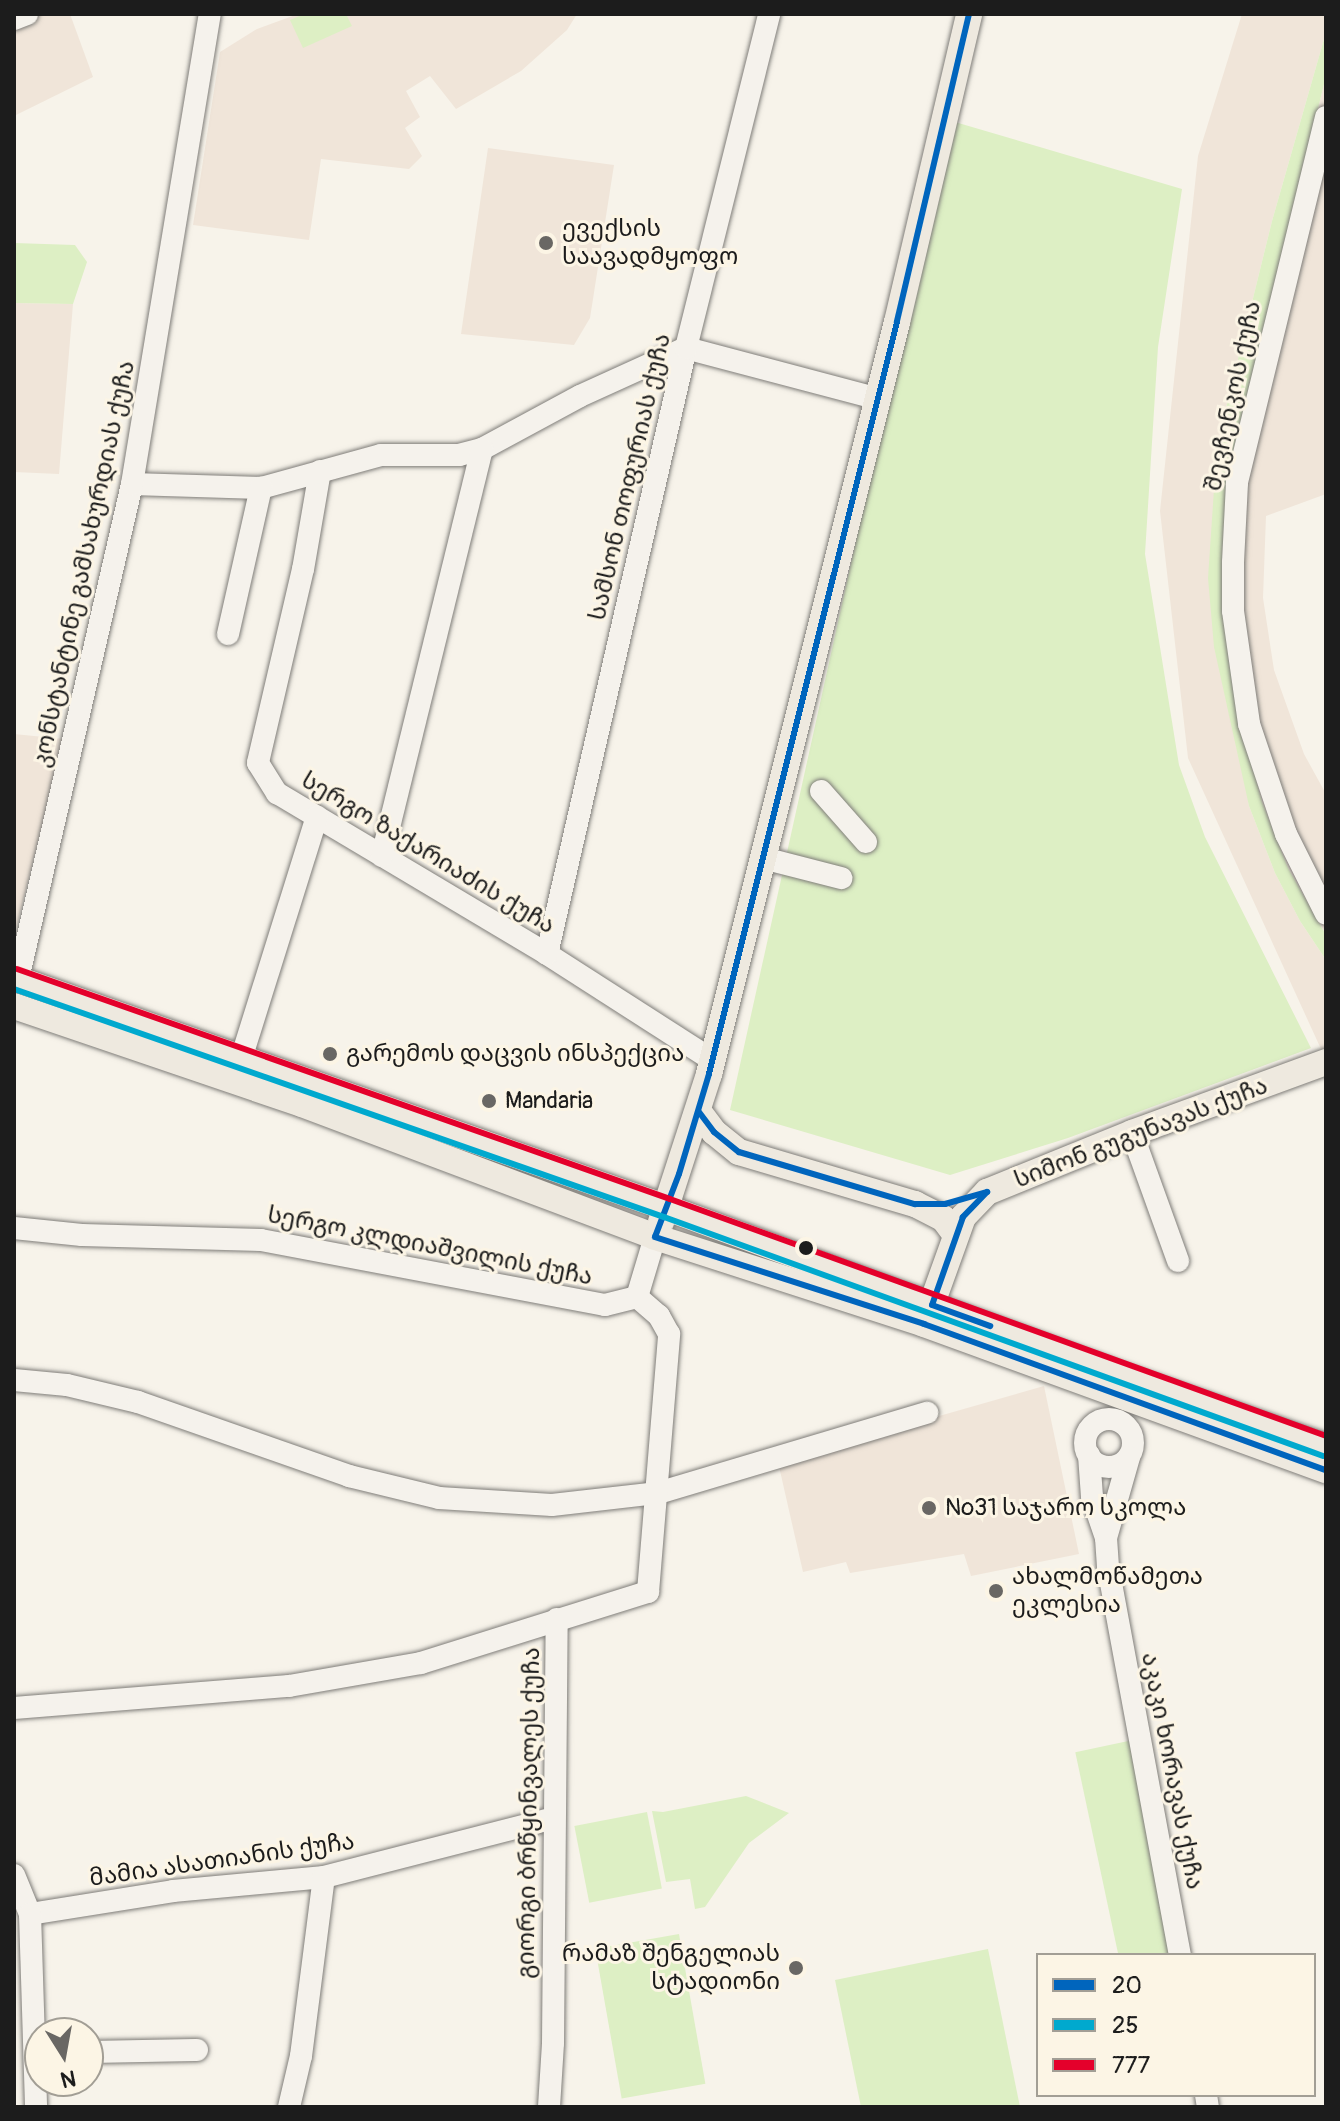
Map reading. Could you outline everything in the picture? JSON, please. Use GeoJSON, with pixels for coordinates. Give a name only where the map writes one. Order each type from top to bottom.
{"type":"FeatureCollection","features":[{"type":"Feature","properties":{"kind":"main road"},"geometry":{"type":"LineString","coordinates":[[655,1237],[699,1112],[879,399],[969,14]]}},
{"type":"Feature","properties":{"kind":"main road"},"geometry":{"type":"LineString","coordinates":[[15,983],[667,1208],[885,1289],[928,1315]]}},
{"type":"Feature","properties":{"kind":"main road"},"geometry":{"type":"LineString","coordinates":[[14,1006],[302,1104],[655,1237],[928,1315],[1157,1398],[1326,1447]]}},
{"type":"Feature","properties":{"kind":"main road","name":"სიმონ გუგუნავას ქუჩა"},"geometry":{"type":"LineString","coordinates":[[928,1315],[968,1208],[987,1192],[1132,1133],[1325,1063]]}},
{"type":"Feature","properties":{"kind":"main road"},"geometry":{"type":"LineString","coordinates":[[699,1112],[714,1132],[739,1152],[915,1204],[943,1218],[956,1235]]}},
{"type":"Feature","properties":{"kind":"main road"},"geometry":{"type":"LineString","coordinates":[[679,1174],[705,1157],[739,1152]]}},
{"type":"Feature","properties":{"kind":"main road"},"geometry":{"type":"LineString","coordinates":[[915,1204],[945,1204],[987,1192]]}},
{"type":"Feature","properties":{"kind":"main road"},"geometry":{"type":"LineString","coordinates":[[885,1289],[920,1285],[947,1265]]}},
{"type":"Feature","properties":{"kind":"main road"},"geometry":{"type":"LineString","coordinates":[[1157,1398],[1326,1470]]}},
{"type":"Feature","properties":{"kind":"street"},"geometry":{"type":"LineString","coordinates":[[14,19],[27,14]]}},
{"type":"Feature","properties":{"kind":"street","name":"კონსტანტინე გამსახურდიას ქუჩა"},"geometry":{"type":"LineString","coordinates":[[15,983],[36,914],[132,484],[210,14]]}},
{"type":"Feature","properties":{"kind":"street","name":"სამსონ თოფურიას ქუჩა"},"geometry":{"type":"LineString","coordinates":[[547,954],[686,348],[769,14]]}},
{"type":"Feature","properties":{"kind":"street","name":"შევჩენკოს ქუჩა"},"geometry":{"type":"LineString","coordinates":[[1326,117],[1237,483],[1233,611],[1249,724],[1286,834],[1326,914]]}},
{"type":"Feature","properties":{"kind":"street"},"geometry":{"type":"LineString","coordinates":[[132,484],[261,488],[381,455],[459,455],[482,449],[580,396],[686,348],[879,399]]}},
{"type":"Feature","properties":{"kind":"street"},"geometry":{"type":"LineString","coordinates":[[382,856],[482,449]]}},
{"type":"Feature","properties":{"kind":"street","name":"სერგო ზაქარიაძის ქუჩა"},"geometry":{"type":"LineString","coordinates":[[320,471],[303,569],[258,763],[277,793],[547,954],[712,1060]]}},
{"type":"Feature","properties":{"kind":"street"},"geometry":{"type":"LineString","coordinates":[[228,634],[261,488]]}},
{"type":"Feature","properties":{"kind":"street"},"geometry":{"type":"LineString","coordinates":[[821,791],[866,842]]}},
{"type":"Feature","properties":{"kind":"street"},"geometry":{"type":"LineString","coordinates":[[241,1059],[317,817]]}},
{"type":"Feature","properties":{"kind":"street"},"geometry":{"type":"LineString","coordinates":[[763,858],[841,878]]}},
{"type":"Feature","properties":{"kind":"street"},"geometry":{"type":"LineString","coordinates":[[1132,1133],[1178,1261]]}},
{"type":"Feature","properties":{"kind":"street","name":"სერგო კლდიაშვილის ქუჩა"},"geometry":{"type":"LineString","coordinates":[[14,1228],[82,1235],[261,1240],[605,1305],[637,1297]]}},
{"type":"Feature","properties":{"kind":"street"},"geometry":{"type":"LineString","coordinates":[[655,1237],[637,1297],[659,1316],[669,1334],[658,1493]]}},
{"type":"Feature","properties":{"kind":"street"},"geometry":{"type":"LineString","coordinates":[[14,1380],[67,1385],[138,1402],[349,1476],[439,1498],[552,1505],[658,1493],[927,1413]]}},
{"type":"Feature","properties":{"kind":"street"},"geometry":{"type":"LineString","coordinates":[[1106,1380],[1095,1423],[1086,1439],[1089,1455],[1108,1467],[1131,1449]]}},
{"type":"Feature","properties":{"kind":"street"},"geometry":{"type":"LineString","coordinates":[[1106,1538],[1131,1449],[1157,1398]]}},
{"type":"Feature","properties":{"kind":"street"},"geometry":{"type":"LineString","coordinates":[[1095,1423],[1104,1419],[1123,1423],[1131,1449]]}},
{"type":"Feature","properties":{"kind":"street","name":"აკაკი ხორავას ქუჩა"},"geometry":{"type":"LineString","coordinates":[[1089,1455],[1092,1497],[1106,1538],[1108,1567],[1180,1953]]}},
{"type":"Feature","properties":{"kind":"street","name":"გიორგი ბრწყინვალეს ქუჩა"},"geometry":{"type":"LineString","coordinates":[[549,2107],[553,2043],[557,1619],[648,1592],[658,1493]]}},
{"type":"Feature","properties":{"kind":"street"},"geometry":{"type":"LineString","coordinates":[[14,1708],[289,1686],[421,1663],[557,1619]]}},
{"type":"Feature","properties":{"kind":"street","name":"მამია ასათიანის ქუჩა"},"geometry":{"type":"LineString","coordinates":[[30,1914],[173,1891],[324,1877],[554,1818]]}},
{"type":"Feature","properties":{"kind":"street"},"geometry":{"type":"LineString","coordinates":[[14,1875],[30,1914],[35,2017]]}},
{"type":"Feature","properties":{"kind":"street"},"geometry":{"type":"LineString","coordinates":[[289,2107],[301,2056],[324,1877]]}},
{"type":"Feature","properties":{"kind":"street"},"geometry":{"type":"LineString","coordinates":[[104,2052],[197,2050]]}},
{"type":"Feature","properties":{"kind":"shaded area"},"geometry":{"type":"Polygon","coordinates":[[[40,14],[70,14],[93,77],[14,116],[14,27],[40,14]]]}},
{"type":"Feature","properties":{"kind":"shaded area"},"geometry":{"type":"Polygon","coordinates":[[[298,14],[577,14],[567,30],[521,71],[456,109],[430,76],[406,91],[420,117],[405,128],[422,156],[409,169],[321,159],[309,240],[193,225],[220,52],[257,29],[298,14]]]}},
{"type":"Feature","properties":{"kind":"shaded area"},"geometry":{"type":"Polygon","coordinates":[[[1242,14],[1326,14],[1326,32],[1272,221],[1226,408],[1214,489],[1249,806],[1275,873],[1300,921],[1326,960],[1326,1060],[1188,758],[1160,511],[1198,156],[1242,14]]]}},
{"type":"Feature","properties":{"kind":"shaded area"},"geometry":{"type":"Polygon","coordinates":[[[1326,76],[1326,494],[1266,516],[1263,598],[1274,670],[1304,754],[1326,794],[1326,935],[1288,868],[1262,802],[1241,722],[1227,480],[1326,76]]]}},
{"type":"Feature","properties":{"kind":"shaded area"},"geometry":{"type":"Polygon","coordinates":[[[488,148],[614,165],[590,318],[574,345],[461,334],[488,148]]]}},
{"type":"Feature","properties":{"kind":"shaded area"},"geometry":{"type":"Polygon","coordinates":[[[14,303],[73,304],[59,474],[14,472],[14,303]]]}},
{"type":"Feature","properties":{"kind":"shaded area"},"geometry":{"type":"Polygon","coordinates":[[[14,734],[64,739],[14,937],[14,734]]]}},
{"type":"Feature","properties":{"kind":"shaded area","name":"№31 საჯარო სკოლა"},"geometry":{"type":"Polygon","coordinates":[[[1044,1386],[1079,1554],[971,1576],[964,1554],[850,1573],[846,1562],[803,1572],[778,1462],[1044,1386]]]}},
{"type":"Feature","properties":{"kind":"green space"},"geometry":{"type":"Polygon","coordinates":[[[304,14],[346,14],[352,26],[303,48],[290,20],[304,14]]]}},
{"type":"Feature","properties":{"kind":"green space"},"geometry":{"type":"Polygon","coordinates":[[[1326,32],[1326,76],[1227,480],[1241,722],[1262,802],[1288,868],[1326,935],[1326,960],[1300,921],[1275,873],[1249,806],[1214,647],[1208,578],[1214,489],[1226,408],[1272,221],[1326,32]]]}},
{"type":"Feature","properties":{"kind":"green space"},"geometry":{"type":"Polygon","coordinates":[[[955,122],[1182,189],[1158,347],[1145,554],[1179,765],[1205,837],[1311,1048],[1068,1138],[950,1175],[730,1110],[886,405],[955,122]]]}},
{"type":"Feature","properties":{"kind":"green space"},"geometry":{"type":"Polygon","coordinates":[[[14,243],[75,245],[87,262],[73,304],[14,303],[14,243]]]}},
{"type":"Feature","properties":{"kind":"green space"},"geometry":{"type":"Polygon","coordinates":[[[1133,1740],[1178,1953],[1118,1953],[1075,1752],[1133,1740]]]}},
{"type":"Feature","properties":{"kind":"green space"},"geometry":{"type":"Polygon","coordinates":[[[746,1796],[789,1813],[749,1843],[705,1907],[695,1909],[690,1879],[666,1882],[652,1811],[663,1812],[746,1796]]]}},
{"type":"Feature","properties":{"kind":"green space"},"geometry":{"type":"Polygon","coordinates":[[[647,1812],[662,1889],[589,1903],[574,1826],[647,1812]]]}},
{"type":"Feature","properties":{"kind":"green space"},"geometry":{"type":"Polygon","coordinates":[[[679,1934],[705,2084],[622,2098],[595,1949],[679,1934]]]}},
{"type":"Feature","properties":{"kind":"green space"},"geometry":{"type":"Polygon","coordinates":[[[988,1949],[1020,2107],[861,2107],[835,1980],[988,1949]]]}},
{"type":"Feature","properties":{"kind":"transit line","name":"20"},"geometry":{"type":"LineString","coordinates":[[969,14],[897,322],[709,1074],[679,1174],[655,1237],[924,1324],[1326,1470]]}},
{"type":"Feature","properties":{"kind":"transit line","name":"777"},"geometry":{"type":"LineString","coordinates":[[17,969],[670,1199],[1326,1436]]}},
{"type":"Feature","properties":{"kind":"transit line","name":"25"},"geometry":{"type":"LineString","coordinates":[[14,989],[664,1217],[1323,1456]]}},
{"type":"Feature","properties":{"kind":"transit line","name":"20"},"geometry":{"type":"LineString","coordinates":[[699,1112],[714,1132],[739,1152],[915,1204],[945,1204],[987,1192]]}},
{"type":"Feature","properties":{"kind":"transit line","name":"20"},"geometry":{"type":"LineString","coordinates":[[987,1192],[963,1217],[932,1305],[990,1326]]}},
{"type":"Feature","properties":{"kind":"place","name":"ევექსის საავადმყოფო"},"geometry":{"type":"Point","coordinates":[546,243]}},
{"type":"Feature","properties":{"kind":"place","name":"გარემოს დაცვის ინსპექცია"},"geometry":{"type":"Point","coordinates":[330,1054]}},
{"type":"Feature","properties":{"kind":"place","name":"Mandaria"},"geometry":{"type":"Point","coordinates":[489,1101]}},
{"type":"Feature","properties":{"kind":"place","name":"№31 საჯარო სკოლა"},"geometry":{"type":"Point","coordinates":[929,1508]}},
{"type":"Feature","properties":{"kind":"place","name":"ახალმოწამეთა ეკლესია"},"geometry":{"type":"Point","coordinates":[996,1591]}},
{"type":"Feature","properties":{"kind":"place","name":"რამაზ შენგელიას სტადიონი"},"geometry":{"type":"Point","coordinates":[796,1968]}}]}
